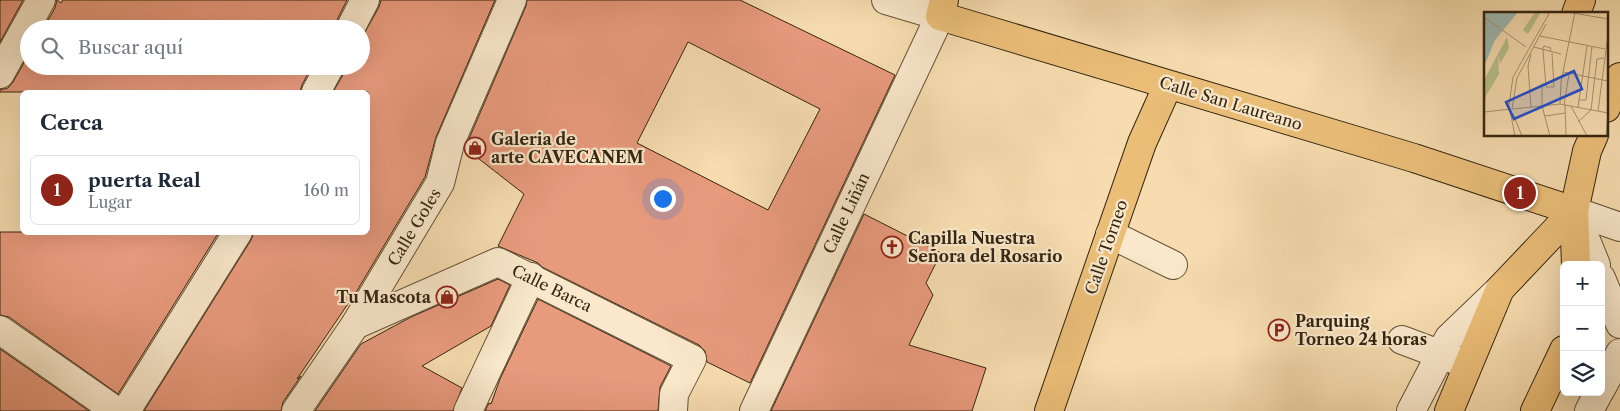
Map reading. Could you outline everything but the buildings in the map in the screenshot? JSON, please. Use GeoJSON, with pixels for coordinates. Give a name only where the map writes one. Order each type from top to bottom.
{"type":"FeatureCollection","features":[{"type":"Feature","properties":{"kind":"main road"},"geometry":{"type":"LineString","coordinates":[[1577,12],[1581,0]]}},
{"type":"Feature","properties":{"kind":"main road","name":"Calle San Laureano"},"geometry":{"type":"LineString","coordinates":[[942,8],[1168,85],[1414,158],[1574,211]]}},
{"type":"Feature","properties":{"kind":"main road"},"geometry":{"type":"LineString","coordinates":[[1608,103],[1620,76]]}},
{"type":"Feature","properties":{"kind":"main road","name":"Calle Torneo"},"geometry":{"type":"LineString","coordinates":[[1050,411],[1142,143],[1168,85]]}},
{"type":"Feature","properties":{"kind":"main road"},"geometry":{"type":"LineString","coordinates":[[1576,261],[1574,211],[1588,140]]}},
{"type":"Feature","properties":{"kind":"main road"},"geometry":{"type":"LineString","coordinates":[[1449,411],[1500,290],[1574,211]]}},
{"type":"Feature","properties":{"kind":"main road"},"geometry":{"type":"LineString","coordinates":[[1535,411],[1564,351]]}},
{"type":"Feature","properties":{"kind":"street"},"geometry":{"type":"LineString","coordinates":[[30,20],[41,0]]}},
{"type":"Feature","properties":{"kind":"street"},"geometry":{"type":"LineString","coordinates":[[355,20],[365,0]]}},
{"type":"Feature","properties":{"kind":"street","name":"Calle Goles"},"geometry":{"type":"LineString","coordinates":[[296,411],[355,325],[440,182],[450,143],[512,0]]}},
{"type":"Feature","properties":{"kind":"street","name":"Calle San Laureano"},"geometry":{"type":"LineString","coordinates":[[886,0],[942,8]]}},
{"type":"Feature","properties":{"kind":"street","name":"Calle Liñán"},"geometry":{"type":"LineString","coordinates":[[754,411],[942,8]]}},
{"type":"Feature","properties":{"kind":"street"},"geometry":{"type":"LineString","coordinates":[[0,74],[20,38]]}},
{"type":"Feature","properties":{"kind":"street"},"geometry":{"type":"LineString","coordinates":[[317,90],[325,75]]}},
{"type":"Feature","properties":{"kind":"street"},"geometry":{"type":"LineString","coordinates":[[1574,211],[1620,227]]}},
{"type":"Feature","properties":{"kind":"street"},"geometry":{"type":"LineString","coordinates":[[1574,211],[1594,261]]}},
{"type":"Feature","properties":{"kind":"street"},"geometry":{"type":"LineString","coordinates":[[1110,234],[1173,265]]}},
{"type":"Feature","properties":{"kind":"street"},"geometry":{"type":"LineString","coordinates":[[126,411],[236,235]]}},
{"type":"Feature","properties":{"kind":"street","name":"Calle Barca"},"geometry":{"type":"LineString","coordinates":[[355,325],[498,262],[692,358],[674,394],[676,410]]}},
{"type":"Feature","properties":{"kind":"street"},"geometry":{"type":"LineString","coordinates":[[468,411],[531,277]]}},
{"type":"Feature","properties":{"kind":"street"},"geometry":{"type":"LineString","coordinates":[[1605,288],[1620,324]]}},
{"type":"Feature","properties":{"kind":"street"},"geometry":{"type":"LineString","coordinates":[[1411,411],[1449,338],[1500,290]]}},
{"type":"Feature","properties":{"kind":"street"},"geometry":{"type":"LineString","coordinates":[[0,330],[116,411]]}},
{"type":"Feature","properties":{"kind":"street"},"geometry":{"type":"LineString","coordinates":[[1402,340],[1469,365]]}},
{"type":"Feature","properties":{"kind":"street"},"geometry":{"type":"LineString","coordinates":[[1605,381],[1620,353]]}},
{"type":"Feature","properties":{"kind":"street"},"geometry":{"type":"LineString","coordinates":[[1589,411],[1597,396]]}},
{"type":"Feature","properties":{"kind":"place","name":"Galeria de arte CAVECANEM"},"geometry":{"type":"Point","coordinates":[475,148]}},
{"type":"Feature","properties":{"kind":"place","name":"puerta Real"},"geometry":{"type":"Point","coordinates":[1520,193]}},
{"type":"Feature","properties":{"kind":"place","name":"Capilla Nuestra Señora del Rosario"},"geometry":{"type":"Point","coordinates":[892,247]}},
{"type":"Feature","properties":{"kind":"place","name":"Tu Mascota"},"geometry":{"type":"Point","coordinates":[447,297]}},
{"type":"Feature","properties":{"kind":"place","name":"Parquing Torneo 24 horas"},"geometry":{"type":"Point","coordinates":[1279,330]}}]}
